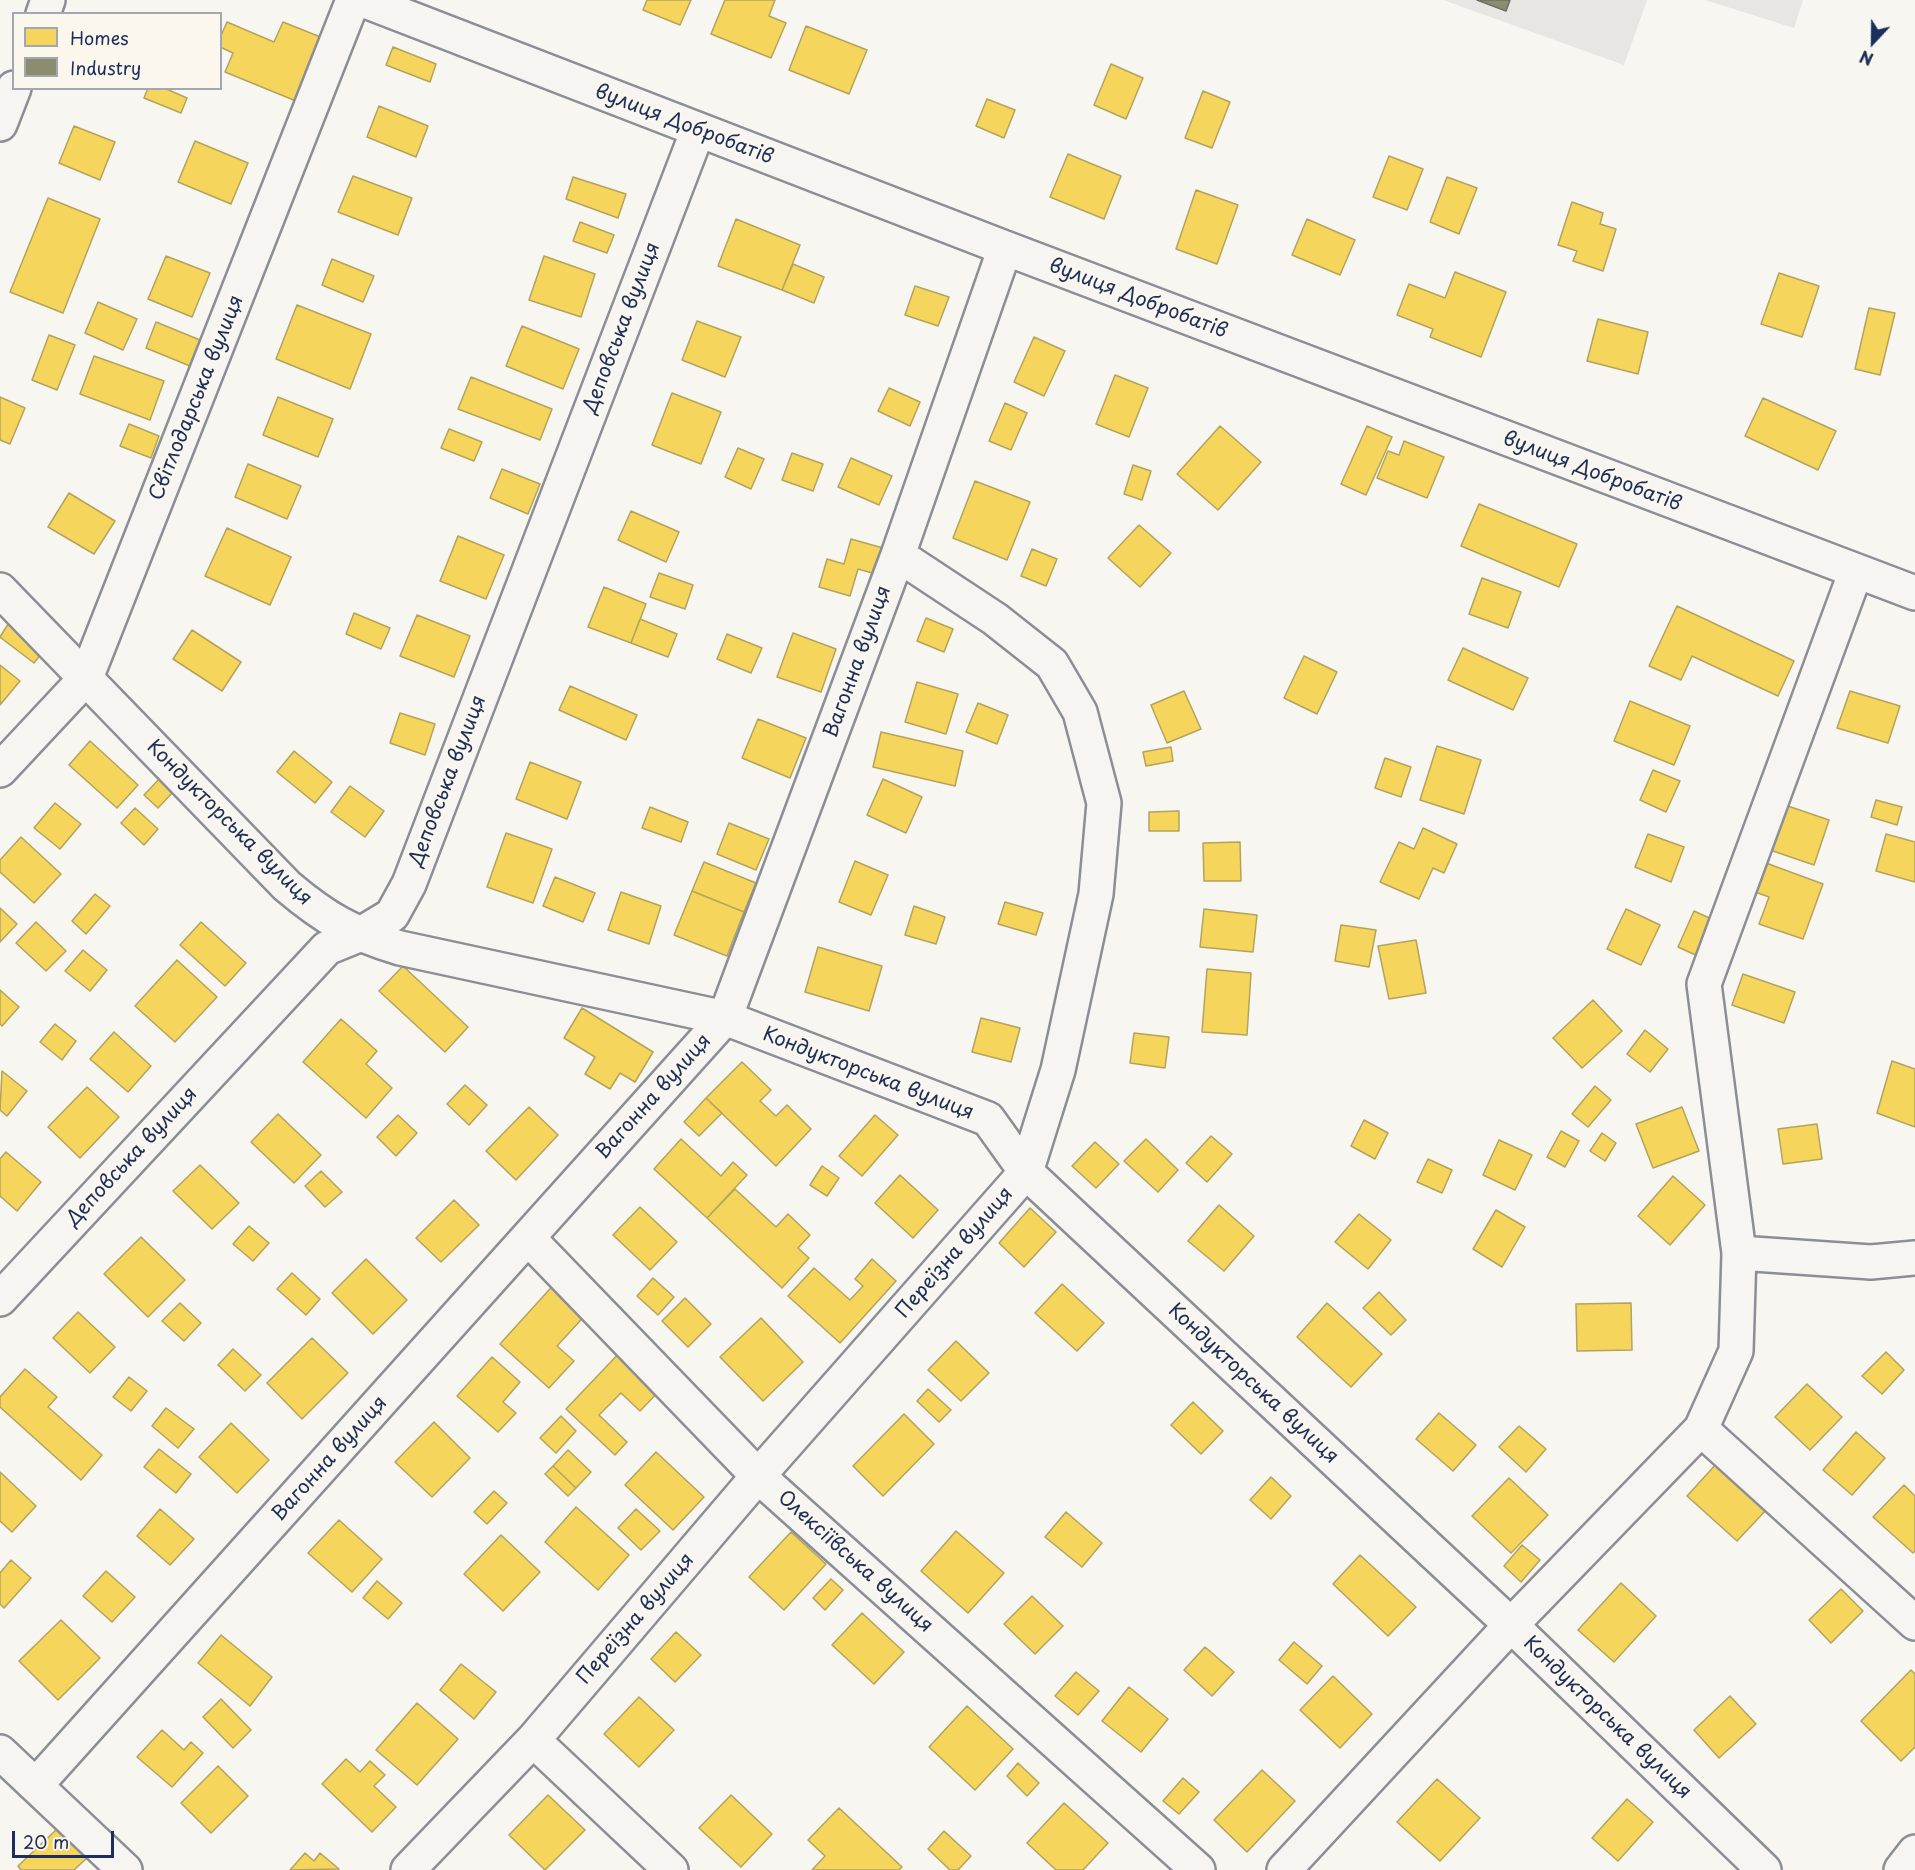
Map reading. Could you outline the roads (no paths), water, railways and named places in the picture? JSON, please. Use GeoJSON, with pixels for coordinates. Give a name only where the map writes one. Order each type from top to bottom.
{"type":"FeatureCollection","features":[{"type":"Feature","properties":{"kind":"street","name":"Світлодарська вулиця"},"geometry":{"type":"LineString","coordinates":[[0,770],[86,678],[353,0]]}},
{"type":"Feature","properties":{"kind":"street","name":"вулиця Добробатів"},"geometry":{"type":"LineString","coordinates":[[363,0],[1005,248],[1915,593]]}},
{"type":"Feature","properties":{"kind":"street"},"geometry":{"type":"LineString","coordinates":[[0,124],[13,90]]}},
{"type":"Feature","properties":{"kind":"street","name":"Деповська вулиця"},"geometry":{"type":"LineString","coordinates":[[0,1299],[327,948],[359,935],[392,915],[409,884],[698,130]]}},
{"type":"Feature","properties":{"kind":"street","name":"Вагонна вулиця"},"geometry":{"type":"LineString","coordinates":[[36,1785],[724,1018],[898,555],[1005,248]]}},
{"type":"Feature","properties":{"kind":"street","name":"Переїзна вулиця"},"geometry":{"type":"LineString","coordinates":[[408,1870],[533,1740],[758,1476],[1026,1172],[1058,1070],[1094,905],[1104,803],[1080,712],[1052,664],[995,620],[898,555]]}},
{"type":"Feature","properties":{"kind":"street"},"geometry":{"type":"LineString","coordinates":[[1284,1870],[1511,1625],[1701,1429],[1736,1351],[1739,1253],[1704,984],[1856,571]]}},
{"type":"Feature","properties":{"kind":"street","name":"Кондукторська вулиця"},"geometry":{"type":"LineString","coordinates":[[0,591],[287,886],[320,914],[359,935],[400,948],[724,1018],[988,1119],[1026,1172],[1511,1625],[1764,1870]]}},
{"type":"Feature","properties":{"kind":"street","name":"Олексіївська вулиця"},"geometry":{"type":"LineString","coordinates":[[528,1238],[758,1476],[1198,1870]]}},
{"type":"Feature","properties":{"kind":"street"},"geometry":{"type":"LineString","coordinates":[[1739,1253],[1871,1262],[1915,1258]]}},
{"type":"Feature","properties":{"kind":"street"},"geometry":{"type":"LineString","coordinates":[[1701,1429],[1915,1623]]}},
{"type":"Feature","properties":{"kind":"street"},"geometry":{"type":"LineString","coordinates":[[533,1740],[671,1870]]}},
{"type":"Feature","properties":{"kind":"street"},"geometry":{"type":"LineString","coordinates":[[0,1752],[125,1870]]}},
{"type":"Feature","properties":{"kind":"street"},"geometry":{"type":"LineString","coordinates":[[1901,1870],[1915,1852]]}}]}
